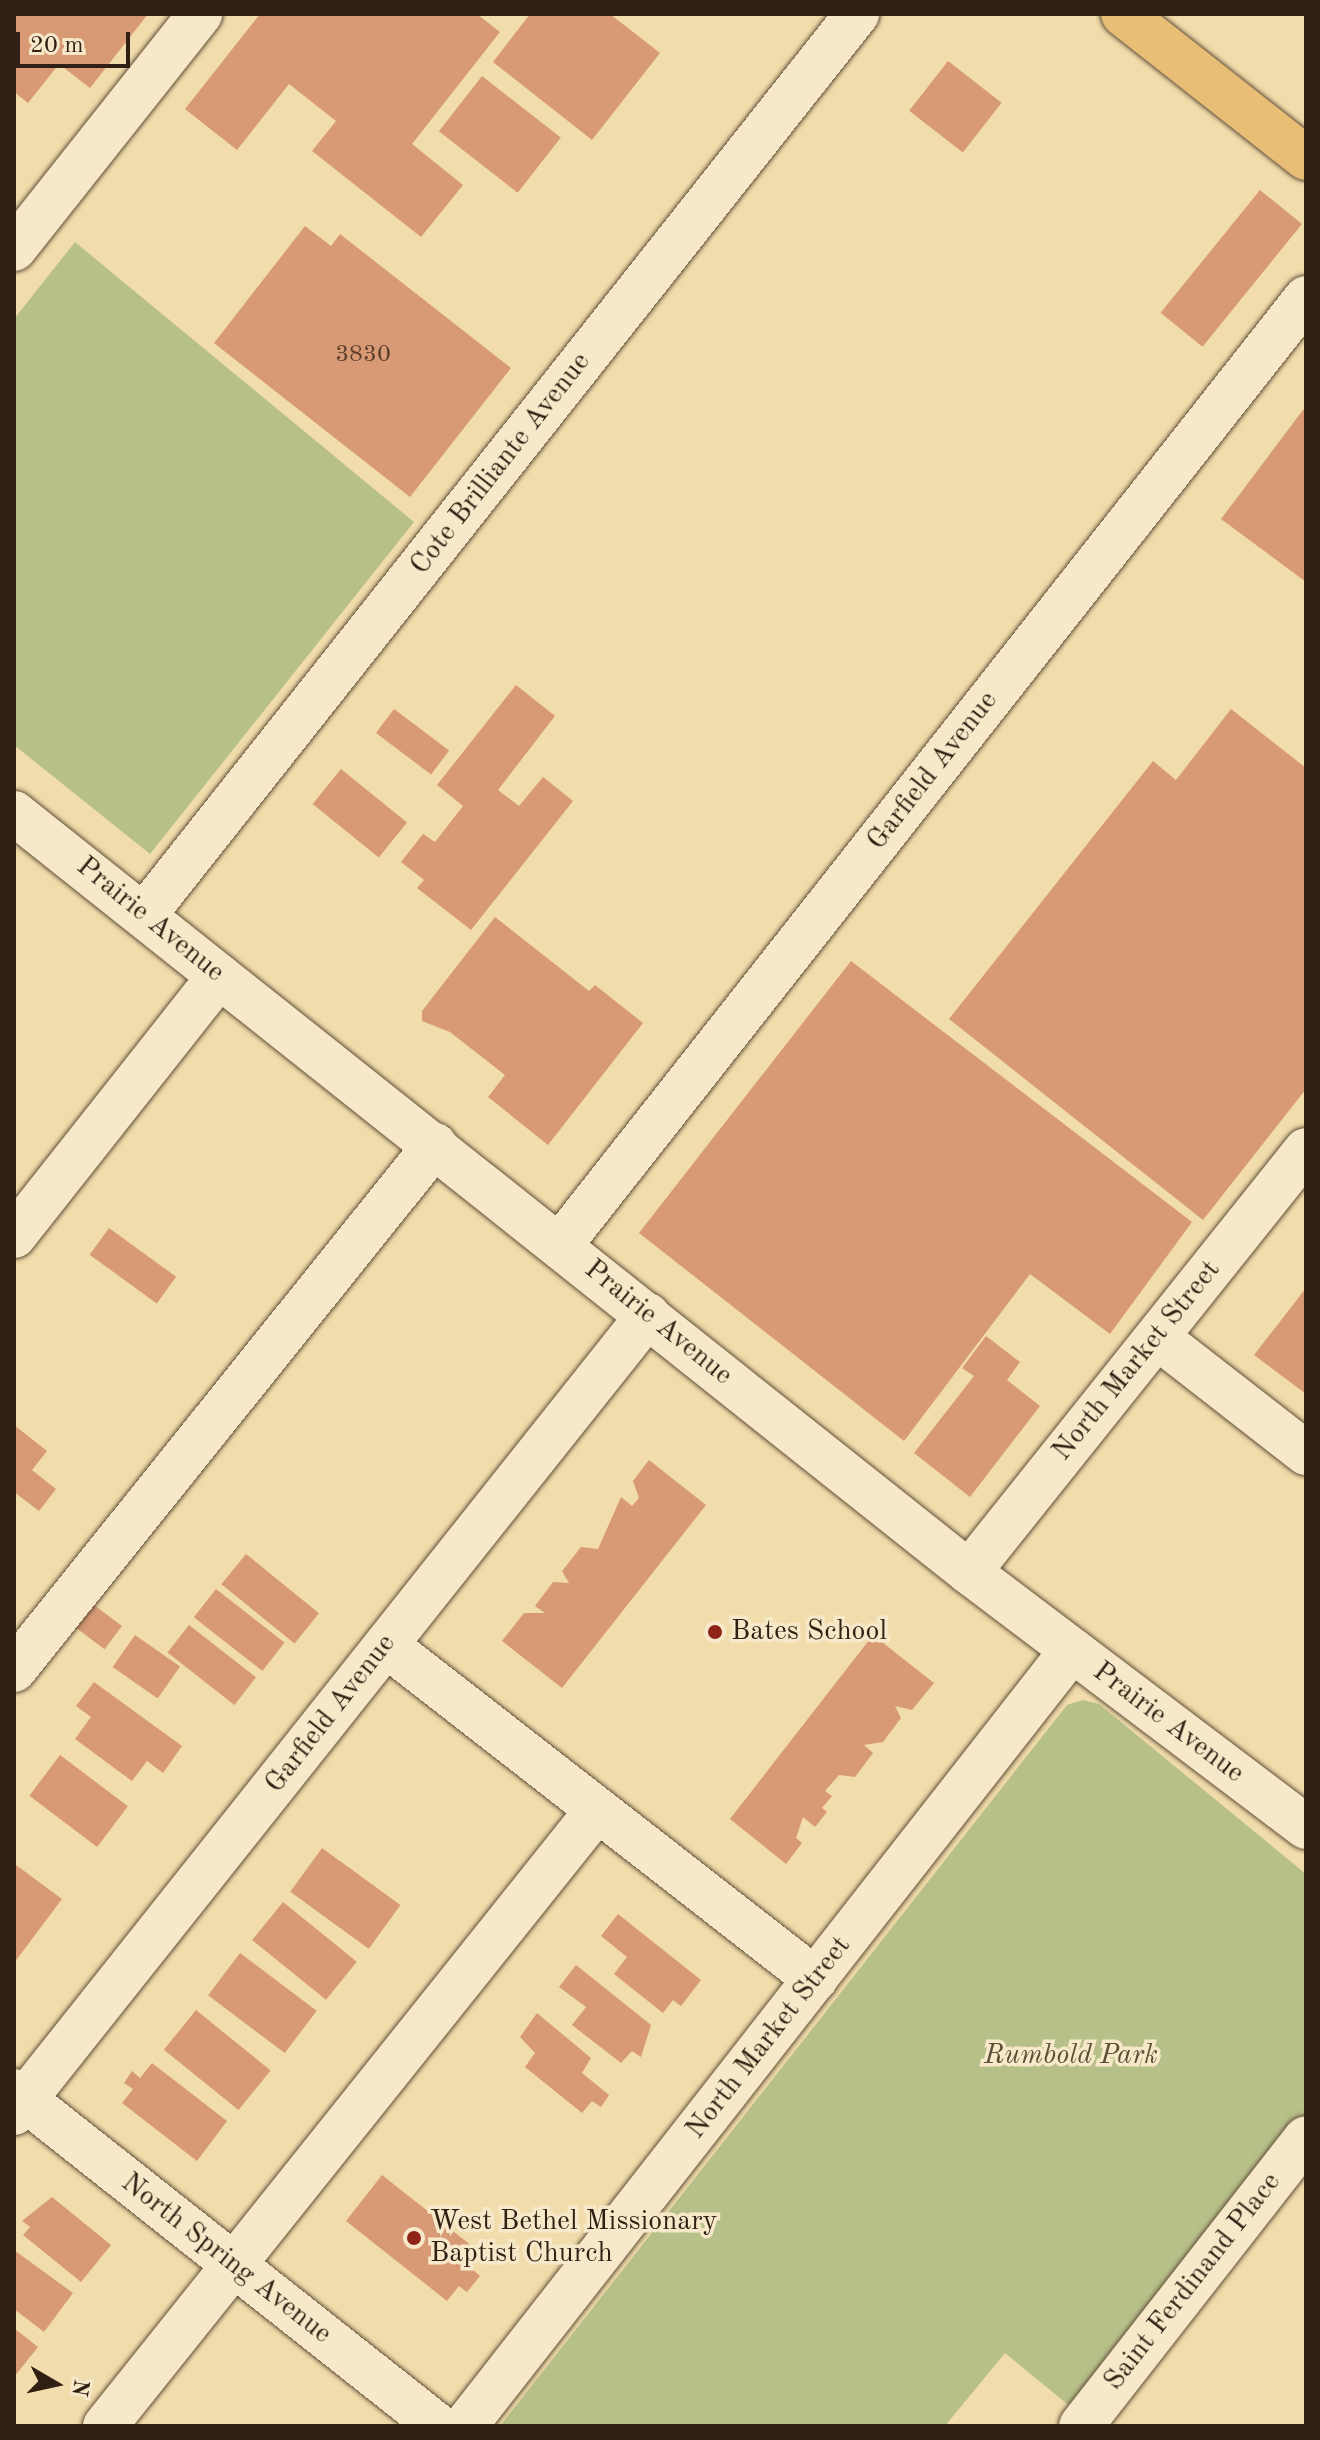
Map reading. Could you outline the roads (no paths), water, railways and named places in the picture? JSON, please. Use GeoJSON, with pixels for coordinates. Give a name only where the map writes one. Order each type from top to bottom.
{"type":"FeatureCollection","features":[{"type":"Feature","properties":{"kind":"main road"},"geometry":{"type":"LineString","coordinates":[[1123,14],[1306,158]]}},
{"type":"Feature","properties":{"kind":"street"},"geometry":{"type":"LineString","coordinates":[[14,249],[200,14]]}},
{"type":"Feature","properties":{"kind":"street","name":"Cote Brilliante Avenue"},"geometry":{"type":"LineString","coordinates":[[145,914],[857,14]]}},
{"type":"Feature","properties":{"kind":"street","name":"Garfield Avenue"},"geometry":{"type":"LineString","coordinates":[[561,1244],[1306,298]]}},
{"type":"Feature","properties":{"kind":"street","name":"Prairie Avenue"},"geometry":{"type":"LineString","coordinates":[[14,813],[561,1244],[969,1572],[1306,1827]]}},
{"type":"Feature","properties":{"kind":"street"},"geometry":{"type":"LineString","coordinates":[[14,1236],[219,976]]}},
{"type":"Feature","properties":{"kind":"street"},"geometry":{"type":"LineString","coordinates":[[14,1670],[435,1145]]}},
{"type":"Feature","properties":{"kind":"street","name":"North Market Street"},"geometry":{"type":"LineString","coordinates":[[969,1572],[1306,1150]]}},
{"type":"Feature","properties":{"kind":"street","name":"Garfield Avenue"},"geometry":{"type":"LineString","coordinates":[[18,2101],[648,1315]]}},
{"type":"Feature","properties":{"kind":"street"},"geometry":{"type":"LineString","coordinates":[[1157,1337],[1306,1453]]}},
{"type":"Feature","properties":{"kind":"street"},"geometry":{"type":"LineString","coordinates":[[386,1645],[594,1814],[815,1979]]}},
{"type":"Feature","properties":{"kind":"street","name":"North Market Street"},"geometry":{"type":"LineString","coordinates":[[465,2426],[1072,1650]]}},
{"type":"Feature","properties":{"kind":"street"},"geometry":{"type":"LineString","coordinates":[[105,2426],[594,1814]]}},
{"type":"Feature","properties":{"kind":"street","name":"North Spring Avenue"},"geometry":{"type":"LineString","coordinates":[[18,2101],[234,2265],[438,2426]]}},
{"type":"Feature","properties":{"kind":"street","name":"Saint Ferdinand Place"},"geometry":{"type":"LineString","coordinates":[[1081,2426],[1306,2138]]}},
{"type":"Feature","properties":{"kind":"place","name":"Bates School"},"geometry":{"type":"Point","coordinates":[715,1632]}},
{"type":"Feature","properties":{"kind":"place","name":"West Bethel Missionary Baptist Church"},"geometry":{"type":"Point","coordinates":[414,2238]}},
{"type":"Feature","properties":{"kind":"park label","name":"Rumbold Park"},"geometry":{"type":"Point","coordinates":[1071,2056]}}]}
